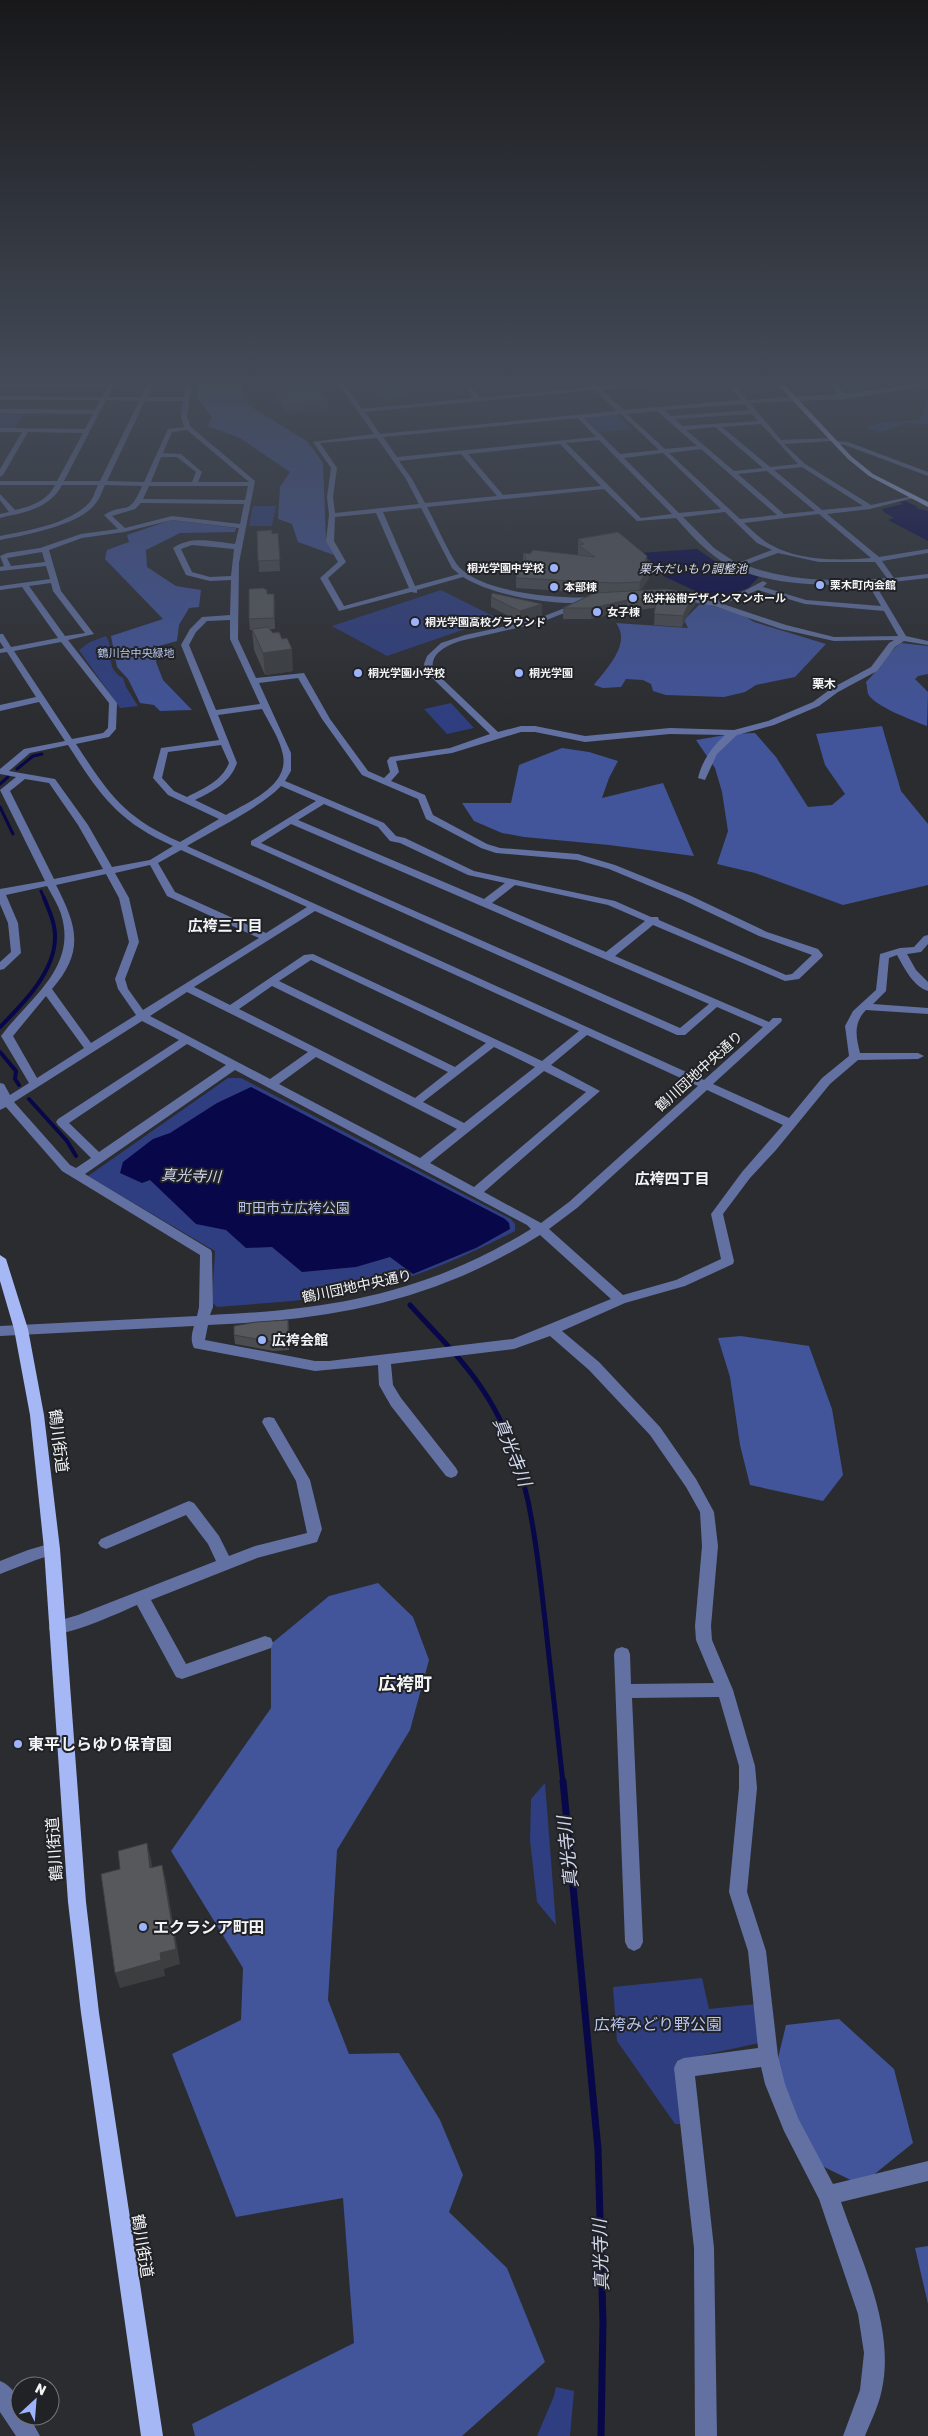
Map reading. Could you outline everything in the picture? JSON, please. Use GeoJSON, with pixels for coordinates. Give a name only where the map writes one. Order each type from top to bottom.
{"type":"FeatureCollection","features":[{"type":"Feature","properties":{"kind":"main road"},"geometry":{"type":"LineString","coordinates":[[911,497],[928,504]]}},
{"type":"Feature","properties":{"kind":"main road","name":"鶴川街道"},"geometry":{"type":"LineString","coordinates":[[0,1259],[21,1329],[37,1415],[52,1550],[78,1912],[91,2023],[152,2436]]}},
{"type":"Feature","properties":{"kind":"street"},"geometry":{"type":"LineString","coordinates":[[0,496],[15,514]]}},
{"type":"Feature","properties":{"kind":"street"},"geometry":{"type":"LineString","coordinates":[[0,516],[15,514],[49,500],[52,496]]}},
{"type":"Feature","properties":{"kind":"street"},"geometry":{"type":"LineString","coordinates":[[0,538],[44,528],[78,515],[93,503],[96,496]]}},
{"type":"Feature","properties":{"kind":"street"},"geometry":{"type":"LineString","coordinates":[[124,530],[107,514],[133,508],[142,496]]}},
{"type":"Feature","properties":{"kind":"street"},"geometry":{"type":"LineString","coordinates":[[0,967],[16,953],[13,923],[0,893],[154,862],[269,793],[280,782],[289,766],[287,753],[234,639],[236,563],[248,496]]}},
{"type":"Feature","properties":{"kind":"street"},"geometry":{"type":"LineString","coordinates":[[330,496],[332,515],[330,541],[342,562],[324,578],[342,609],[414,591],[462,575]]}},
{"type":"Feature","properties":{"kind":"street"},"geometry":{"type":"LineString","coordinates":[[418,496],[456,568],[462,575],[514,592],[585,600],[603,598]]}},
{"type":"Feature","properties":{"kind":"street"},"geometry":{"type":"LineString","coordinates":[[332,515],[524,496]]}},
{"type":"Feature","properties":{"kind":"street"},"geometry":{"type":"LineString","coordinates":[[615,496],[639,520],[728,510]]}},
{"type":"Feature","properties":{"kind":"street"},"geometry":{"type":"LineString","coordinates":[[658,496],[712,550],[736,566],[770,576],[811,582],[922,579]]}},
{"type":"Feature","properties":{"kind":"street"},"geometry":{"type":"LineString","coordinates":[[712,496],[760,541],[776,551],[821,560],[877,559],[928,552]]}},
{"type":"Feature","properties":{"kind":"street"},"geometry":{"type":"LineString","coordinates":[[758,496],[783,517]]}},
{"type":"Feature","properties":{"kind":"street"},"geometry":{"type":"LineString","coordinates":[[802,496],[877,559],[892,580]]}},
{"type":"Feature","properties":{"kind":"street"},"geometry":{"type":"LineString","coordinates":[[852,496],[870,507]]}},
{"type":"Feature","properties":{"kind":"street"},"geometry":{"type":"LineString","coordinates":[[740,521],[870,507],[911,497]]}},
{"type":"Feature","properties":{"kind":"street"},"geometry":{"type":"LineString","coordinates":[[139,501],[247,502]]}},
{"type":"Feature","properties":{"kind":"street"},"geometry":{"type":"LineString","coordinates":[[379,511],[414,591]]}},
{"type":"Feature","properties":{"kind":"street"},"geometry":{"type":"LineString","coordinates":[[48,564],[4,568],[3,557],[45,549],[81,536],[124,530],[172,518],[229,526],[244,526]]}},
{"type":"Feature","properties":{"kind":"street"},"geometry":{"type":"LineString","coordinates":[[236,578],[210,579],[190,573],[177,548],[187,543],[203,542],[238,547]]}},
{"type":"Feature","properties":{"kind":"street"},"geometry":{"type":"LineString","coordinates":[[4,650],[90,634],[57,591],[45,549]]}},
{"type":"Feature","properties":{"kind":"street"},"geometry":{"type":"LineString","coordinates":[[736,566],[776,551]]}},
{"type":"Feature","properties":{"kind":"street"},"geometry":{"type":"LineString","coordinates":[[716,604],[758,588],[770,576]]}},
{"type":"Feature","properties":{"kind":"street"},"geometry":{"type":"LineString","coordinates":[[0,588],[53,580]]}},
{"type":"Feature","properties":{"kind":"street"},"geometry":{"type":"LineString","coordinates":[[870,581],[903,638]]}},
{"type":"Feature","properties":{"kind":"street"},"geometry":{"type":"LineString","coordinates":[[1,773],[27,751],[106,734],[112,729],[113,703],[24,585]]}},
{"type":"Feature","properties":{"kind":"street"},"geometry":{"type":"LineString","coordinates":[[758,588],[805,602],[887,609]]}},
{"type":"Feature","properties":{"kind":"street"},"geometry":{"type":"LineString","coordinates":[[671,596],[716,604],[790,628],[834,639],[903,638],[928,644]]}},
{"type":"Feature","properties":{"kind":"street"},"geometry":{"type":"LineString","coordinates":[[496,734],[429,671],[430,657],[439,648],[455,641],[550,618],[578,606],[585,600]]}},
{"type":"Feature","properties":{"kind":"street"},"geometry":{"type":"LineString","coordinates":[[187,801],[222,781],[230,774],[232,763],[185,645],[193,631],[205,619],[235,617]]}},
{"type":"Feature","properties":{"kind":"street"},"geometry":{"type":"LineString","coordinates":[[0,636],[4,650],[113,805],[130,819],[154,834],[790,1123]]}},
{"type":"Feature","properties":{"kind":"street"},"geometry":{"type":"LineString","coordinates":[[386,781],[395,772],[390,761],[393,759],[452,750],[496,734],[535,729],[585,739],[670,732],[734,733],[778,721],[816,704],[854,679],[874,670],[892,646],[903,638]]}},
{"type":"Feature","properties":{"kind":"street"},"geometry":{"type":"LineString","coordinates":[[254,681],[301,675],[326,719],[365,772],[422,797],[429,818],[434,821],[492,849],[506,853],[578,857],[594,861],[685,897],[763,934],[814,951],[818,955],[795,977],[788,979],[654,919],[591,897],[512,883],[471,873],[402,840],[393,839],[381,826],[280,782]]}},
{"type":"Feature","properties":{"kind":"street"},"geometry":{"type":"LineString","coordinates":[[0,708],[40,699]]}},
{"type":"Feature","properties":{"kind":"street"},"geometry":{"type":"LineString","coordinates":[[213,713],[265,706]]}},
{"type":"Feature","properties":{"kind":"street"},"geometry":{"type":"LineString","coordinates":[[702,778],[703,769],[721,741],[734,733]]}},
{"type":"Feature","properties":{"kind":"street"},"geometry":{"type":"LineString","coordinates":[[224,742],[164,750],[156,778],[171,793],[228,819]]}},
{"type":"Feature","properties":{"kind":"street"},"geometry":{"type":"LineString","coordinates":[[1,773],[52,781],[83,825],[110,870],[124,898],[134,942],[120,979],[122,989],[142,1016],[542,1230],[621,1300]]}},
{"type":"Feature","properties":{"kind":"street"},"geometry":{"type":"LineString","coordinates":[[23,776],[5,790],[66,914],[70,937],[67,960],[48,991],[7,1036],[35,1084]]}},
{"type":"Feature","properties":{"kind":"street"},"geometry":{"type":"LineString","coordinates":[[290,820],[716,1003],[681,1032],[254,843],[290,820],[322,801]]}},
{"type":"Feature","properties":{"kind":"street"},"geometry":{"type":"LineString","coordinates":[[154,862],[170,894],[266,937]]}},
{"type":"Feature","properties":{"kind":"street"},"geometry":{"type":"LineString","coordinates":[[484,904],[512,883]]}},
{"type":"Feature","properties":{"kind":"street"},"geometry":{"type":"LineString","coordinates":[[4,1104],[314,907]]}},
{"type":"Feature","properties":{"kind":"street"},"geometry":{"type":"LineString","coordinates":[[608,956],[654,919]]}},
{"type":"Feature","properties":{"kind":"street"},"geometry":{"type":"LineString","coordinates":[[855,1058],[849,1026],[851,1020],[881,991],[884,956],[900,951],[917,950],[928,938]]}},
{"type":"Feature","properties":{"kind":"street"},"geometry":{"type":"LineString","coordinates":[[900,951],[912,972],[928,988]]}},
{"type":"Feature","properties":{"kind":"street"},"geometry":{"type":"LineString","coordinates":[[231,1009],[312,957],[594,1091],[475,1193]]}},
{"type":"Feature","properties":{"kind":"street"},"geometry":{"type":"LineString","coordinates":[[272,982],[455,1071]]}},
{"type":"Feature","properties":{"kind":"street"},"geometry":{"type":"LineString","coordinates":[[187,988],[465,1128]]}},
{"type":"Feature","properties":{"kind":"street"},"geometry":{"type":"LineString","coordinates":[[48,991],[90,1049]]}},
{"type":"Feature","properties":{"kind":"street","name":"鶴川団地中央通り"},"geometry":{"type":"LineString","coordinates":[[0,1330],[319,1312],[398,1295],[450,1278],[485,1262],[542,1230],[580,1199],[773,1023],[716,1003]]}},
{"type":"Feature","properties":{"kind":"street"},"geometry":{"type":"LineString","coordinates":[[864,1007],[928,1011]]}},
{"type":"Feature","properties":{"kind":"street"},"geometry":{"type":"LineString","coordinates":[[421,1164],[587,1030]]}},
{"type":"Feature","properties":{"kind":"street"},"geometry":{"type":"LineString","coordinates":[[98,1158],[62,1122],[186,1040]]}},
{"type":"Feature","properties":{"kind":"street"},"geometry":{"type":"LineString","coordinates":[[414,1102],[493,1043]]}},
{"type":"Feature","properties":{"kind":"street"},"geometry":{"type":"LineString","coordinates":[[271,1084],[314,1052]]}},
{"type":"Feature","properties":{"kind":"street"},"geometry":{"type":"LineString","coordinates":[[0,1087],[4,1104],[66,1168],[206,1253],[206,1307],[197,1342],[207,1347],[315,1366],[384,1360],[514,1344],[552,1330],[621,1300],[680,1283],[728,1261],[717,1214],[746,1176],[826,1082],[855,1058],[918,1056]]}},
{"type":"Feature","properties":{"kind":"street"},"geometry":{"type":"LineString","coordinates":[[76,1174],[234,1065]]}},
{"type":"Feature","properties":{"kind":"street"},"geometry":{"type":"LineString","coordinates":[[552,1330],[594,1366],[655,1431],[702,1501],[707,1512],[710,1546],[703,1616],[704,1640],[726,1690],[747,1766],[748,1788],[738,1892],[758,1951],[768,2056],[775,2084],[791,2124],[828,2195],[869,2314],[874,2353],[870,2390],[854,2436]]}},
{"type":"Feature","properties":{"kind":"street"},"geometry":{"type":"LineString","coordinates":[[384,1360],[386,1385],[396,1402],[451,1472]]}},
{"type":"Feature","properties":{"kind":"street"},"geometry":{"type":"LineString","coordinates":[[57,1628],[255,1552],[307,1540],[315,1533],[303,1480],[269,1422]]}},
{"type":"Feature","properties":{"kind":"street"},"geometry":{"type":"LineString","coordinates":[[106,1543],[189,1507],[214,1540],[225,1563]]}},
{"type":"Feature","properties":{"kind":"street"},"geometry":{"type":"LineString","coordinates":[[0,1568],[33,1554],[52,1550]]}},
{"type":"Feature","properties":{"kind":"street"},"geometry":{"type":"LineString","coordinates":[[141,1597],[182,1672],[265,1643]]}},
{"type":"Feature","properties":{"kind":"street"},"geometry":{"type":"LineString","coordinates":[[622,1654],[634,1942]]}},
{"type":"Feature","properties":{"kind":"street"},"geometry":{"type":"LineString","coordinates":[[624,1691],[726,1690]]}},
{"type":"Feature","properties":{"kind":"street"},"geometry":{"type":"LineString","coordinates":[[706,2436],[704,2248],[684,2068],[768,2056]]}},
{"type":"Feature","properties":{"kind":"street"},"geometry":{"type":"LineString","coordinates":[[828,2195],[928,2170]]}},
{"type":"Feature","properties":{"kind":"street"},"geometry":{"type":"LineString","coordinates":[[0,2392],[29,2436]]}},
{"type":"Feature","properties":{"kind":"green space"},"geometry":{"type":"Polygon","coordinates":[[[279,496],[324,496],[326,540],[334,555],[298,542],[292,524],[278,519],[279,496]]]}},
{"type":"Feature","properties":{"kind":"green space"},"geometry":{"type":"Polygon","coordinates":[[[253,506],[276,506],[272,526],[249,526],[253,506]]]}},
{"type":"Feature","properties":{"kind":"green space","name":"鶴川台中央緑地"},"geometry":{"type":"Polygon","coordinates":[[[171,520],[236,528],[235,532],[180,533],[146,550],[147,567],[176,586],[201,590],[199,607],[189,608],[179,625],[177,641],[159,646],[156,662],[163,680],[192,710],[160,711],[154,705],[140,703],[128,679],[117,667],[111,636],[163,619],[105,559],[107,550],[129,542],[127,535],[171,520]]]}},
{"type":"Feature","properties":{"kind":"green space","name":"桐光学園高校グラウンド"},"geometry":{"type":"Polygon","coordinates":[[[441,590],[497,618],[387,656],[332,626],[441,590]]]}},
{"type":"Feature","properties":{"kind":"green space"},"geometry":{"type":"Polygon","coordinates":[[[706,604],[743,615],[754,622],[826,644],[795,677],[756,685],[745,692],[724,697],[666,695],[653,691],[651,684],[643,680],[626,679],[621,687],[603,688],[594,685],[616,656],[619,648],[621,639],[616,623],[688,628],[684,620],[699,605],[706,604]]]}},
{"type":"Feature","properties":{"kind":"green space"},"geometry":{"type":"Polygon","coordinates":[[[106,636],[109,642],[113,669],[123,678],[126,687],[138,706],[120,708],[79,650],[90,642],[106,636]]]}},
{"type":"Feature","properties":{"kind":"green space"},"geometry":{"type":"Polygon","coordinates":[[[901,643],[928,646],[928,674],[918,676],[915,679],[928,692],[927,726],[886,708],[868,694],[866,682],[901,643]]]}},
{"type":"Feature","properties":{"kind":"green space"},"geometry":{"type":"Polygon","coordinates":[[[451,703],[474,728],[447,734],[424,709],[451,703]]]}},
{"type":"Feature","properties":{"kind":"green space"},"geometry":{"type":"Polygon","coordinates":[[[882,726],[901,791],[928,824],[928,885],[843,905],[755,873],[717,864],[728,831],[722,792],[715,768],[696,740],[731,734],[755,733],[776,757],[808,807],[832,805],[845,794],[825,765],[816,734],[882,726]]]}},
{"type":"Feature","properties":{"kind":"green space"},"geometry":{"type":"Polygon","coordinates":[[[562,748],[589,752],[618,761],[609,778],[602,798],[663,783],[694,856],[524,837],[502,833],[474,821],[462,803],[511,803],[519,765],[562,748]]]}},
{"type":"Feature","properties":{"kind":"green space","name":"町田市立広袴公園"},"geometry":{"type":"Polygon","coordinates":[[[228,1078],[241,1078],[511,1219],[515,1224],[515,1231],[439,1266],[379,1286],[323,1297],[217,1307],[212,1302],[215,1251],[88,1176],[228,1078]]]}},
{"type":"Feature","properties":{"kind":"green space"},"geometry":{"type":"Polygon","coordinates":[[[741,1336],[809,1346],[832,1409],[843,1475],[823,1501],[750,1485],[740,1445],[730,1377],[718,1338],[741,1336]]]}},
{"type":"Feature","properties":{"kind":"green space"},"geometry":{"type":"Polygon","coordinates":[[[378,1583],[413,1617],[429,1660],[410,1730],[337,1850],[328,2000],[349,2054],[399,2053],[440,2120],[463,2175],[449,2212],[507,2268],[545,2362],[462,2436],[195,2436],[192,2424],[354,2343],[343,2198],[236,2217],[172,2054],[241,2020],[243,1968],[171,1851],[271,1708],[271,1644],[329,1596],[378,1583]]]}},
{"type":"Feature","properties":{"kind":"green space"},"geometry":{"type":"Polygon","coordinates":[[[545,1783],[556,1925],[537,1902],[530,1840],[531,1799],[545,1783]]]}},
{"type":"Feature","properties":{"kind":"green space","name":"広袴みどり野公園"},"geometry":{"type":"Polygon","coordinates":[[[702,1978],[709,2009],[756,2004],[759,2043],[676,2061],[684,2124],[675,2124],[617,2041],[613,1987],[702,1978]]]}},
{"type":"Feature","properties":{"kind":"green space"},"geometry":{"type":"Polygon","coordinates":[[[839,2019],[894,2069],[913,2143],[861,2185],[820,2165],[771,2087],[786,2025],[839,2019]]]}},
{"type":"Feature","properties":{"kind":"green space"},"geometry":{"type":"Polygon","coordinates":[[[928,2246],[928,2304],[915,2248],[928,2246]]]}},
{"type":"Feature","properties":{"kind":"green space"},"geometry":{"type":"Polygon","coordinates":[[[556,2387],[574,2391],[570,2436],[537,2436],[554,2396],[556,2387]]]}},
{"type":"Feature","properties":{"kind":"water"},"geometry":{"type":"Polygon","coordinates":[[[905,501],[918,507],[916,508],[928,511],[928,541],[888,520],[894,518],[882,509],[903,504],[900,502],[905,501]]]}},
{"type":"Feature","properties":{"kind":"water","name":"栗木だいもり調整池"},"geometry":{"type":"Polygon","coordinates":[[[697,549],[722,566],[759,577],[748,588],[715,600],[663,576],[662,570],[641,553],[697,549]]]}},
{"type":"Feature","properties":{"kind":"water","name":"町田市立広袴公園"},"geometry":{"type":"Polygon","coordinates":[[[251,1087],[505,1219],[509,1223],[510,1229],[476,1248],[413,1274],[390,1257],[356,1267],[302,1272],[272,1247],[246,1248],[226,1230],[196,1224],[150,1180],[142,1183],[120,1173],[123,1162],[153,1139],[170,1133],[217,1103],[251,1087]]]}},
{"type":"Feature","properties":{"kind":"building"},"geometry":{"type":"Polygon","coordinates":[[[272,530],[272,534],[278,533],[280,560],[258,561],[257,531],[272,530]]]}},
{"type":"Feature","properties":{"kind":"building"},"geometry":{"type":"Polygon","coordinates":[[[618,532],[647,556],[642,568],[649,567],[640,582],[615,583],[516,578],[517,571],[526,559],[523,553],[530,554],[533,550],[595,557],[578,545],[584,544],[578,539],[618,532]]]}},
{"type":"Feature","properties":{"kind":"building"},"geometry":{"type":"Polygon","coordinates":[[[263,588],[267,590],[267,594],[274,594],[274,618],[249,619],[249,589],[263,588]]]}},
{"type":"Feature","properties":{"kind":"building"},"geometry":{"type":"Polygon","coordinates":[[[666,589],[696,594],[683,616],[654,614],[657,597],[627,600],[592,608],[563,608],[595,593],[666,589]]]}},
{"type":"Feature","properties":{"kind":"building"},"geometry":{"type":"Polygon","coordinates":[[[492,593],[542,604],[520,611],[491,597],[492,593]]]}},
{"type":"Feature","properties":{"kind":"building"},"geometry":{"type":"Polygon","coordinates":[[[268,627],[273,633],[279,632],[282,639],[287,638],[292,649],[263,653],[252,629],[268,627]]]}},
{"type":"Feature","properties":{"kind":"building"},"geometry":{"type":"Polygon","coordinates":[[[288,1320],[288,1341],[272,1342],[234,1335],[234,1326],[256,1322],[288,1320]]]}},
{"type":"Feature","properties":{"kind":"building","name":"エクラシア町田"},"geometry":{"type":"Polygon","coordinates":[[[147,1843],[150,1868],[162,1865],[176,1949],[160,1953],[161,1960],[115,1973],[101,1874],[120,1869],[118,1851],[147,1843]]]}},
{"type":"Feature","properties":{"kind":"waterway","name":"真光寺川"},"geometry":{"type":"LineString","coordinates":[[17,769],[33,756],[42,754]]}},
{"type":"Feature","properties":{"kind":"waterway","name":"真光寺川"},"geometry":{"type":"LineString","coordinates":[[0,784],[8,777]]}},
{"type":"Feature","properties":{"kind":"waterway","name":"真光寺川"},"geometry":{"type":"LineString","coordinates":[[0,807],[13,834]]}},
{"type":"Feature","properties":{"kind":"waterway","name":"真光寺川"},"geometry":{"type":"LineString","coordinates":[[41,891],[45,900]]}},
{"type":"Feature","properties":{"kind":"waterway","name":"真光寺川"},"geometry":{"type":"LineString","coordinates":[[0,1027],[28,997],[50,962],[54,949],[55,931],[44,898]]}},
{"type":"Feature","properties":{"kind":"waterway","name":"真光寺川"},"geometry":{"type":"LineString","coordinates":[[0,1052],[16,1071],[15,1079],[19,1085]]}},
{"type":"Feature","properties":{"kind":"waterway","name":"真光寺川"},"geometry":{"type":"LineString","coordinates":[[29,1099],[67,1141],[76,1156]]}},
{"type":"Feature","properties":{"kind":"waterway","name":"真光寺川"},"geometry":{"type":"LineString","coordinates":[[410,1305],[480,1385],[502,1424],[522,1478],[529,1505],[538,1562],[563,1783]]}},
{"type":"Feature","properties":{"kind":"waterway","name":"真光寺川"},"geometry":{"type":"LineString","coordinates":[[563,1781],[598,2149],[603,2322],[601,2436]]}},
{"type":"Feature","properties":{"kind":"place","name":"桐光学園中学校"},"geometry":{"type":"Point","coordinates":[554,568]}},
{"type":"Feature","properties":{"kind":"place","name":"栗木町内会館"},"geometry":{"type":"Point","coordinates":[820,585]}},
{"type":"Feature","properties":{"kind":"place","name":"本部棟"},"geometry":{"type":"Point","coordinates":[554,587]}},
{"type":"Feature","properties":{"kind":"place","name":"松井裕樹デザインマンホール"},"geometry":{"type":"Point","coordinates":[633,598]}},
{"type":"Feature","properties":{"kind":"place","name":"女子棟"},"geometry":{"type":"Point","coordinates":[597,612]}},
{"type":"Feature","properties":{"kind":"place","name":"桐光学園高校グラウンド"},"geometry":{"type":"Point","coordinates":[415,622]}},
{"type":"Feature","properties":{"kind":"place","name":"桐光学園小学校"},"geometry":{"type":"Point","coordinates":[358,673]}},
{"type":"Feature","properties":{"kind":"place","name":"桐光学園"},"geometry":{"type":"Point","coordinates":[519,673]}},
{"type":"Feature","properties":{"kind":"place","name":"広袴会館"},"geometry":{"type":"Point","coordinates":[262,1340]}},
{"type":"Feature","properties":{"kind":"place","name":"東平しらゆり保育園"},"geometry":{"type":"Point","coordinates":[18,1744]}},
{"type":"Feature","properties":{"kind":"place","name":"エクラシア町田"},"geometry":{"type":"Point","coordinates":[143,1927]}},
{"type":"Feature","properties":{"kind":"district","name":"栗木"},"geometry":{"type":"Point","coordinates":[824,684]}},
{"type":"Feature","properties":{"kind":"district","name":"広袴三丁目"},"geometry":{"type":"Point","coordinates":[225,926]}},
{"type":"Feature","properties":{"kind":"district","name":"広袴四丁目"},"geometry":{"type":"Point","coordinates":[672,1179]}},
{"type":"Feature","properties":{"kind":"district","name":"広袴町"},"geometry":{"type":"Point","coordinates":[405,1684]}}]}
